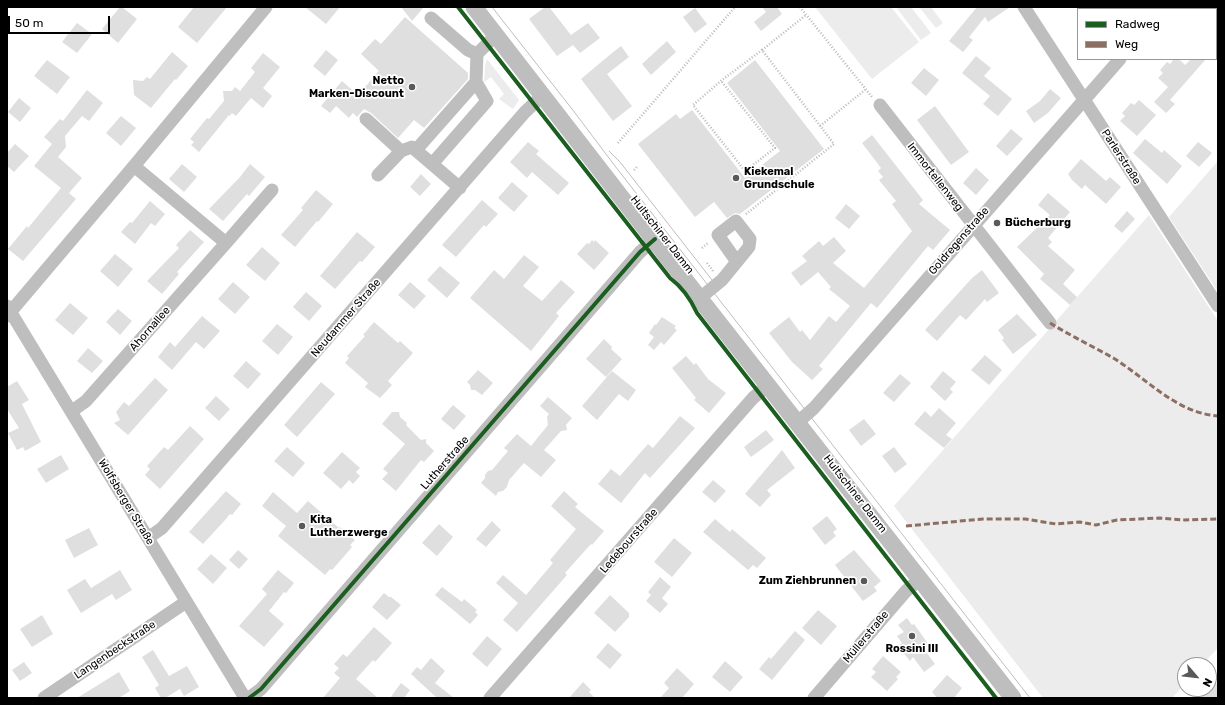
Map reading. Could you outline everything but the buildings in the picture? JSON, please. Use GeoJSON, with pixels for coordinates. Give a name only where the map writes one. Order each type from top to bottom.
{"type":"FeatureCollection","features":[{"type":"Feature","properties":{"kind":"main road","name":"Hultschiner Damm"},"geometry":{"type":"LineString","coordinates":[[474,7],[1013,698]]}},
{"type":"Feature","properties":{"kind":"street"},"geometry":{"type":"LineString","coordinates":[[8,312],[134,166],[266,7]]}},
{"type":"Feature","properties":{"kind":"street","name":"Parlerstraße"},"geometry":{"type":"LineString","coordinates":[[1024,7],[1218,306]]}},
{"type":"Feature","properties":{"kind":"street"},"geometry":{"type":"LineString","coordinates":[[431,18],[468,50],[477,54]]}},
{"type":"Feature","properties":{"kind":"street"},"geometry":{"type":"LineString","coordinates":[[432,164],[487,101],[476,82],[477,54],[496,35]]}},
{"type":"Feature","properties":{"kind":"street","name":"Goldregenstraße"},"geometry":{"type":"LineString","coordinates":[[798,422],[818,404],[973,225],[1119,60]]}},
{"type":"Feature","properties":{"kind":"street"},"geometry":{"type":"LineString","coordinates":[[416,150],[476,82]]}},
{"type":"Feature","properties":{"kind":"street","name":"Neudammer Straße"},"geometry":{"type":"LineString","coordinates":[[148,538],[162,528],[525,112],[543,95]]}},
{"type":"Feature","properties":{"kind":"street","name":"Immortellenweg"},"geometry":{"type":"LineString","coordinates":[[880,105],[1050,323]]}},
{"type":"Feature","properties":{"kind":"street"},"geometry":{"type":"LineString","coordinates":[[366,119],[401,150]]}},
{"type":"Feature","properties":{"kind":"street"},"geometry":{"type":"LineString","coordinates":[[378,175],[401,150],[412,147],[460,188]]}},
{"type":"Feature","properties":{"kind":"street"},"geometry":{"type":"LineString","coordinates":[[134,166],[226,243]]}},
{"type":"Feature","properties":{"kind":"street","name":"Ahornallee"},"geometry":{"type":"LineString","coordinates":[[72,411],[86,401],[272,190]]}},
{"type":"Feature","properties":{"kind":"street"},"geometry":{"type":"LineString","coordinates":[[700,298],[722,280],[737,262],[749,247],[750,239],[736,221],[718,235],[737,262]]}},
{"type":"Feature","properties":{"kind":"street","name":"Lutherstraße"},"geometry":{"type":"LineString","coordinates":[[249,698],[261,689],[638,254],[655,239]]}},
{"type":"Feature","properties":{"kind":"street","name":"Wolfsberger Straße"},"geometry":{"type":"LineString","coordinates":[[8,312],[72,411],[245,698]]}},
{"type":"Feature","properties":{"kind":"street","name":"Ledebourstraße"},"geometry":{"type":"LineString","coordinates":[[490,698],[753,398],[768,385]]}},
{"type":"Feature","properties":{"kind":"street","name":"Müllerstraße"},"geometry":{"type":"LineString","coordinates":[[814,698],[903,593],[920,579]]}},
{"type":"Feature","properties":{"kind":"street","name":"Langenbeckstraße"},"geometry":{"type":"LineString","coordinates":[[44,698],[186,602]]}},
{"type":"Feature","properties":{"kind":"path"},"geometry":{"type":"LineString","coordinates":[[618,143],[735,7]]}},
{"type":"Feature","properties":{"kind":"path"},"geometry":{"type":"LineString","coordinates":[[800,7],[865,90],[880,105]]}},
{"type":"Feature","properties":{"kind":"path"},"geometry":{"type":"LineString","coordinates":[[722,82],[775,148],[745,171],[693,105],[806,15]]}},
{"type":"Feature","properties":{"kind":"path"},"geometry":{"type":"LineString","coordinates":[[736,221],[834,144],[762,50]]}},
{"type":"Feature","properties":{"kind":"path"},"geometry":{"type":"LineString","coordinates":[[820,126],[865,90]]}},
{"type":"Feature","properties":{"kind":"path"},"geometry":{"type":"LineString","coordinates":[[634,170],[637,167]]}},
{"type":"Feature","properties":{"kind":"path"},"geometry":{"type":"LineString","coordinates":[[706,263],[714,273]]}},
{"type":"Feature","properties":{"kind":"shaded area"},"geometry":{"type":"Polygon","coordinates":[[[815,7],[891,7],[919,42],[872,79],[815,7]]]}},
{"type":"Feature","properties":{"kind":"shaded area"},"geometry":{"type":"Polygon","coordinates":[[[896,7],[911,7],[931,33],[921,40],[896,7]]]}},
{"type":"Feature","properties":{"kind":"shaded area"},"geometry":{"type":"Polygon","coordinates":[[[919,7],[931,7],[943,23],[936,28],[919,7]]]}},
{"type":"Feature","properties":{"kind":"shaded area"},"geometry":{"type":"Polygon","coordinates":[[[487,59],[519,100],[513,109],[499,99],[504,94],[491,77],[484,82],[485,65],[487,59]]]}},
{"type":"Feature","properties":{"kind":"shaded area"},"geometry":{"type":"Polygon","coordinates":[[[1218,161],[1218,292],[1169,217],[1218,161]]]}},
{"type":"Feature","properties":{"kind":"shaded area"},"geometry":{"type":"Polygon","coordinates":[[[1149,215],[1218,321],[1218,648],[1210,657],[1177,657],[1177,693],[1172,698],[1043,698],[894,506],[1149,215]]]}},
{"type":"Feature","properties":{"kind":"tram line"},"geometry":{"type":"LineString","coordinates":[[492,7],[1030,698]]}},
{"type":"Feature","properties":{"kind":"tram line"},"geometry":{"type":"LineString","coordinates":[[609,151],[620,162],[712,280],[717,289]]}},
{"type":"Feature","properties":{"kind":"marked path"},"geometry":{"type":"LineString","coordinates":[[1050,323],[1115,359],[1176,402],[1203,414],[1218,416]]}},
{"type":"Feature","properties":{"kind":"marked path"},"geometry":{"type":"LineString","coordinates":[[906,526],[983,519],[1025,519],[1056,524],[1080,522],[1096,525],[1117,520],[1159,518],[1185,520],[1218,519]]}},
{"type":"Feature","properties":{"kind":"cycle path"},"geometry":{"type":"LineString","coordinates":[[458,7],[670,278],[686,294],[697,313],[996,698]]}},
{"type":"Feature","properties":{"kind":"cycle path"},"geometry":{"type":"LineString","coordinates":[[249,698],[261,689],[640,252],[655,239]]}},
{"type":"Feature","properties":{"kind":"place","name":"Netto Marken-Discount"},"geometry":{"type":"Point","coordinates":[412,87]}},
{"type":"Feature","properties":{"kind":"place","name":"Kiekemal Grundschule"},"geometry":{"type":"Point","coordinates":[736,178]}},
{"type":"Feature","properties":{"kind":"place","name":"Bücherburg"},"geometry":{"type":"Point","coordinates":[997,223]}},
{"type":"Feature","properties":{"kind":"place","name":"Kita Lutherzwerge"},"geometry":{"type":"Point","coordinates":[302,526]}},
{"type":"Feature","properties":{"kind":"place","name":"Zum Ziehbrunnen"},"geometry":{"type":"Point","coordinates":[864,581]}},
{"type":"Feature","properties":{"kind":"place","name":"Rossini III"},"geometry":{"type":"Point","coordinates":[912,636]}}]}
